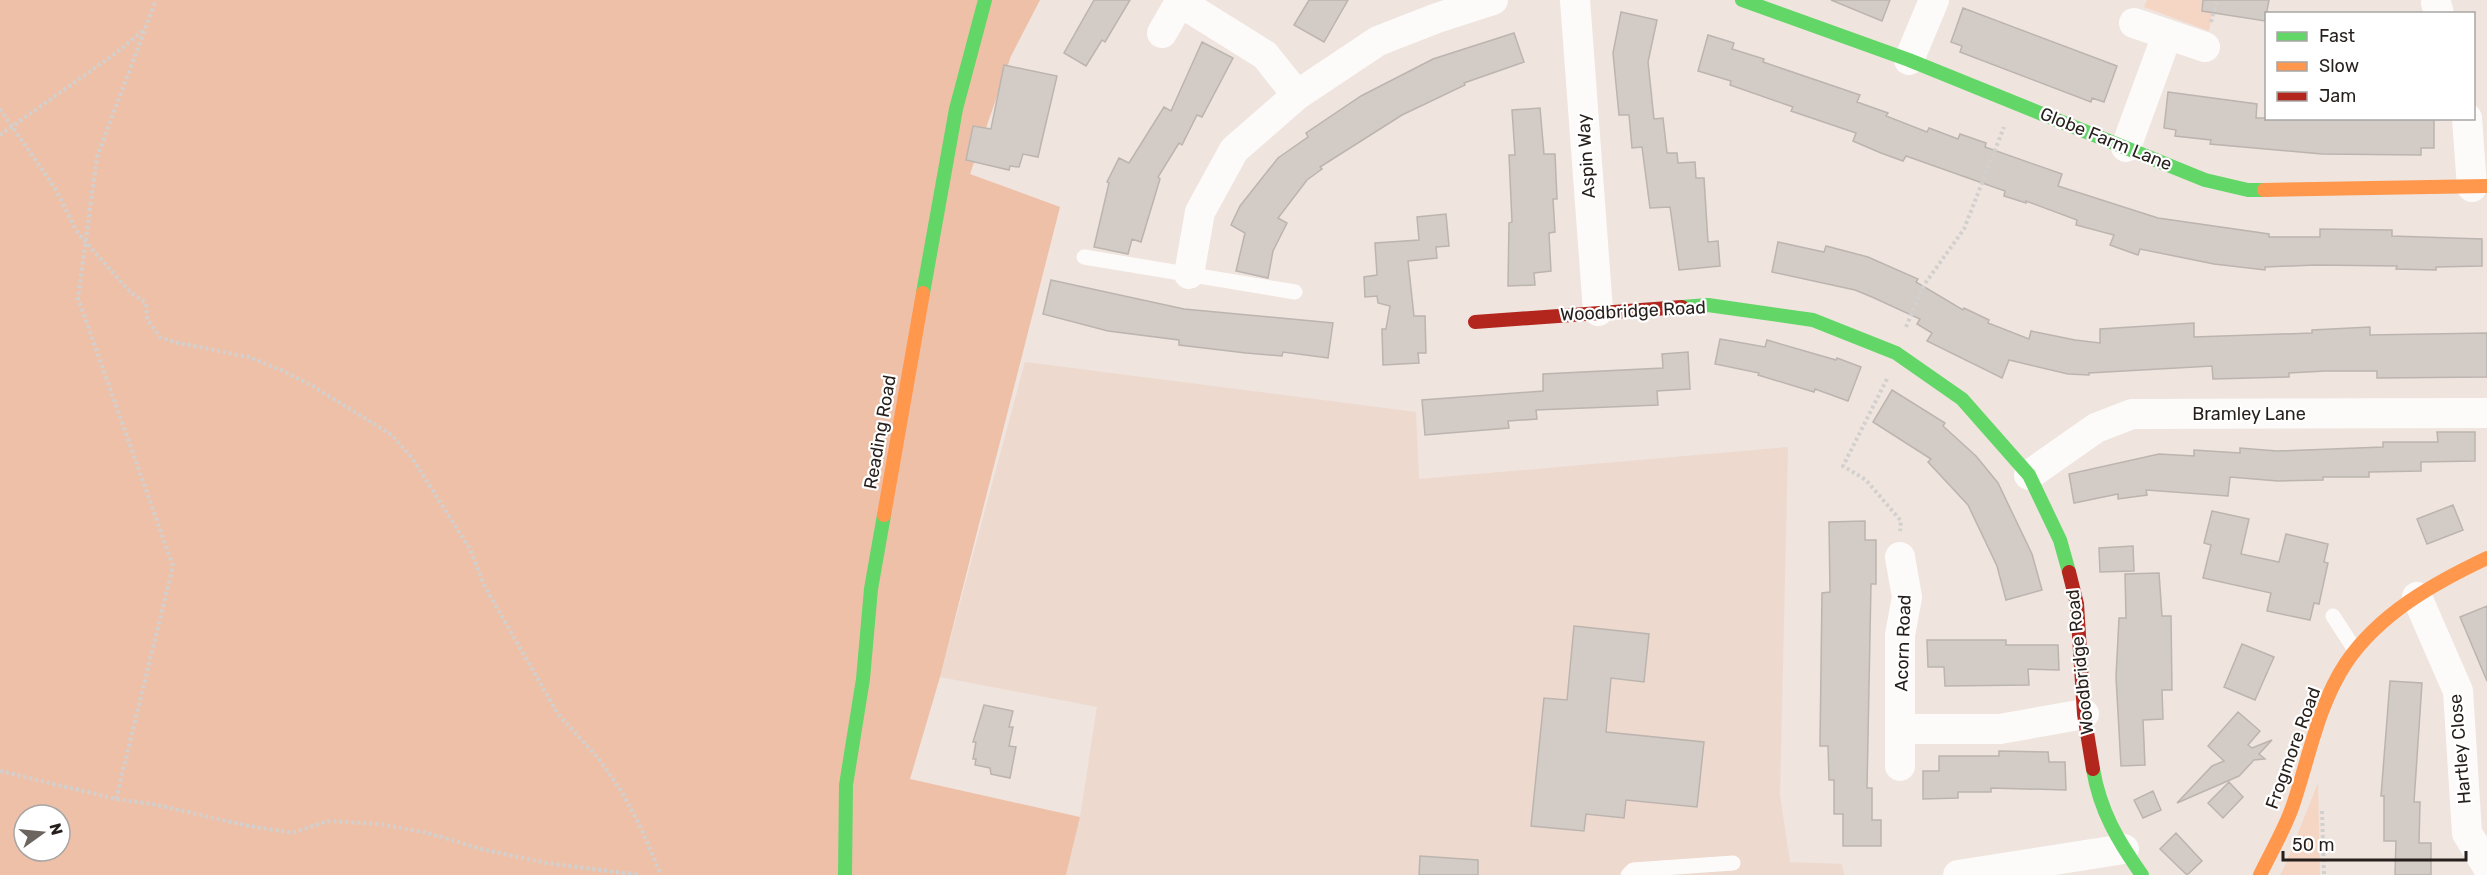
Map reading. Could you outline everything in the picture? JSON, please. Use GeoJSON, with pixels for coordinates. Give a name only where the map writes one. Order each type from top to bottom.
{"type":"FeatureCollection","features":[{"type":"Feature","properties":{"kind":"street","name":"Reading Road"},"geometry":{"type":"LineString","coordinates":[[845,875],[846,785],[863,679],[871,589],[956,109],[985,0]]}},
{"type":"Feature","properties":{"kind":"street"},"geometry":{"type":"LineString","coordinates":[[1189,274],[1200,212],[1234,150],[1297,95],[1378,41],[1434,9],[1493,0]]}},
{"type":"Feature","properties":{"kind":"street","name":"Aspin Way"},"geometry":{"type":"LineString","coordinates":[[1575,0],[1598,312]]}},
{"type":"Feature","properties":{"kind":"street","name":"Globe Farm Lane"},"geometry":{"type":"LineString","coordinates":[[1742,0],[1909,60],[2205,180],[2248,190],[2479,186]]}},
{"type":"Feature","properties":{"kind":"street"},"geometry":{"type":"LineString","coordinates":[[1909,60],[1934,0]]}},
{"type":"Feature","properties":{"kind":"street"},"geometry":{"type":"LineString","coordinates":[[1162,33],[1181,1],[1265,55],[1297,95]]}},
{"type":"Feature","properties":{"kind":"street"},"geometry":{"type":"LineString","coordinates":[[2134,23],[2205,47]]}},
{"type":"Feature","properties":{"kind":"street"},"geometry":{"type":"LineString","coordinates":[[2126,147],[2167,35]]}},
{"type":"Feature","properties":{"kind":"street"},"geometry":{"type":"LineString","coordinates":[[2467,120],[2479,186]]}},
{"type":"Feature","properties":{"kind":"street","name":"Woodbridge Road"},"geometry":{"type":"LineString","coordinates":[[1475,322],[1708,305],[1813,320],[1896,353],[1962,399],[2029,475],[2060,540],[2077,604],[2084,714],[2098,798],[2124,849],[2142,875]]}},
{"type":"Feature","properties":{"kind":"street","name":"Bramley Lane"},"geometry":{"type":"LineString","coordinates":[[2029,475],[2096,428],[2132,414],[2487,413]]}},
{"type":"Feature","properties":{"kind":"street","name":"Acorn Road"},"geometry":{"type":"LineString","coordinates":[[1900,557],[1907,597],[1900,635],[1900,766]]}},
{"type":"Feature","properties":{"kind":"street","name":"Frogmore Road"},"geometry":{"type":"LineString","coordinates":[[2260,875],[2292,808],[2326,701],[2355,650],[2386,619],[2417,597],[2487,558]]}},
{"type":"Feature","properties":{"kind":"street","name":"Hartley Close"},"geometry":{"type":"LineString","coordinates":[[2417,597],[2458,691],[2467,833],[2487,866]]}},
{"type":"Feature","properties":{"kind":"street"},"geometry":{"type":"LineString","coordinates":[[1901,729],[2000,729],[2084,714]]}},
{"type":"Feature","properties":{"kind":"street"},"geometry":{"type":"LineString","coordinates":[[1958,875],[2124,849]]}},
{"type":"Feature","properties":{"kind":"lane"},"geometry":{"type":"LineString","coordinates":[[1084,257],[1295,292]]}},
{"type":"Feature","properties":{"kind":"lane"},"geometry":{"type":"LineString","coordinates":[[2333,616],[2355,650]]}},
{"type":"Feature","properties":{"kind":"lane"},"geometry":{"type":"LineString","coordinates":[[1628,875],[1633,870],[1732,863]]}},
{"type":"Feature","properties":{"kind":"path"},"geometry":{"type":"LineString","coordinates":[[116,800],[173,566],[78,298],[97,158],[156,0]]}},
{"type":"Feature","properties":{"kind":"path"},"geometry":{"type":"LineString","coordinates":[[0,135],[116,53],[145,28]]}},
{"type":"Feature","properties":{"kind":"path"},"geometry":{"type":"LineString","coordinates":[[0,109],[55,188],[77,232],[129,291],[146,303],[147,318],[160,337],[178,344],[249,357],[281,370],[311,385],[392,435],[412,458],[470,549],[485,587],[558,714],[599,759],[622,792],[641,828],[661,875]]}},
{"type":"Feature","properties":{"kind":"path"},"geometry":{"type":"LineString","coordinates":[[0,771],[116,800],[152,804],[212,819],[292,833],[328,821],[379,824],[424,832],[485,850],[547,863],[640,875]]}},
{"type":"Feature","properties":{"kind":"shaded area"},"geometry":{"type":"Polygon","coordinates":[[[0,0],[1040,0],[1011,56],[970,174],[1060,207],[940,677],[910,779],[1080,817],[1066,875],[0,875],[0,0]]]}},
{"type":"Feature","properties":{"kind":"shaded area"},"geometry":{"type":"Polygon","coordinates":[[[2147,0],[2215,0],[2209,31],[2144,7],[2147,0]]]}},
{"type":"Feature","properties":{"kind":"shaded area"},"geometry":{"type":"Polygon","coordinates":[[[1025,362],[1416,412],[1419,479],[1788,447],[1780,795],[1790,862],[1842,864],[1844,875],[1066,875],[1080,817],[1097,707],[940,677],[1025,362]]]}},
{"type":"Feature","properties":{"kind":"shaded area"},"geometry":{"type":"Polygon","coordinates":[[[2318,783],[2320,875],[2280,875],[2284,868],[2318,783]]]}},
{"type":"Feature","properties":{"kind":"building"},"geometry":{"type":"Polygon","coordinates":[[[1094,0],[1130,0],[1105,42],[1102,40],[1086,66],[1064,53],[1094,0]]]}},
{"type":"Feature","properties":{"kind":"building"},"geometry":{"type":"Polygon","coordinates":[[[1309,0],[1348,0],[1324,42],[1294,25],[1309,0]]]}},
{"type":"Feature","properties":{"kind":"building"},"geometry":{"type":"Polygon","coordinates":[[[1831,0],[1890,0],[1882,21],[1831,0]]]}},
{"type":"Feature","properties":{"kind":"building"},"geometry":{"type":"Polygon","coordinates":[[[2203,0],[2269,0],[2265,21],[2202,11],[2203,0]]]}},
{"type":"Feature","properties":{"kind":"building"},"geometry":{"type":"Polygon","coordinates":[[[1963,8],[2117,66],[2104,102],[2092,98],[2091,102],[1960,52],[1962,46],[1951,42],[1963,8]]]}},
{"type":"Feature","properties":{"kind":"building"},"geometry":{"type":"Polygon","coordinates":[[[1621,12],[1657,20],[1648,62],[1654,119],[1663,118],[1667,153],[1677,153],[1678,163],[1695,162],[1696,178],[1704,178],[1708,242],[1718,241],[1720,266],[1679,270],[1670,207],[1650,208],[1642,147],[1632,148],[1629,115],[1619,115],[1613,53],[1621,12]]]}},
{"type":"Feature","properties":{"kind":"building"},"geometry":{"type":"Polygon","coordinates":[[[1514,33],[1524,62],[1464,83],[1465,85],[1402,115],[1320,167],[1322,169],[1307,180],[1278,218],[1287,223],[1273,251],[1268,278],[1236,271],[1245,233],[1231,225],[1240,206],[1278,158],[1308,137],[1306,133],[1361,96],[1433,59],[1514,33]]]}},
{"type":"Feature","properties":{"kind":"building"},"geometry":{"type":"Polygon","coordinates":[[[1708,35],[1734,43],[1732,49],[1764,59],[1763,62],[1860,95],[1857,102],[1888,113],[1886,116],[1927,132],[1929,128],[1958,139],[1960,134],[1986,143],[1985,147],[2062,174],[2058,186],[2158,218],[2269,234],[2269,237],[2320,237],[2320,229],[2392,230],[2392,236],[2482,239],[2482,266],[2436,267],[2436,270],[2396,269],[2397,266],[2316,265],[2265,267],[2265,270],[2214,264],[2140,249],[2138,255],[2110,245],[2114,235],[2076,225],[2077,220],[2026,201],[2026,203],[2004,196],[2005,191],[1906,156],[1903,161],[1881,153],[1853,141],[1856,133],[1791,111],[1793,107],[1730,85],[1731,81],[1698,71],[1708,35]]]}},
{"type":"Feature","properties":{"kind":"building"},"geometry":{"type":"Polygon","coordinates":[[[1202,42],[1233,58],[1202,117],[1197,115],[1182,145],[1179,143],[1158,177],[1160,179],[1141,242],[1132,239],[1128,254],[1094,247],[1109,183],[1107,182],[1119,158],[1129,163],[1164,107],[1171,111],[1202,42]]]}},
{"type":"Feature","properties":{"kind":"building"},"geometry":{"type":"Polygon","coordinates":[[[1004,65],[1057,76],[1038,157],[1023,154],[1019,167],[1010,166],[1009,170],[966,160],[973,126],[991,129],[1004,65]]]}},
{"type":"Feature","properties":{"kind":"building"},"geometry":{"type":"Polygon","coordinates":[[[2168,92],[2257,104],[2256,118],[2265,118],[2265,120],[2434,120],[2434,148],[2421,148],[2421,155],[2322,154],[2210,144],[2211,140],[2175,136],[2176,130],[2164,128],[2168,92]]]}},
{"type":"Feature","properties":{"kind":"building"},"geometry":{"type":"Polygon","coordinates":[[[1540,108],[1544,154],[1555,154],[1557,199],[1553,199],[1555,232],[1549,233],[1551,271],[1534,273],[1535,285],[1508,286],[1509,223],[1512,222],[1509,155],[1515,155],[1512,110],[1540,108]]]}},
{"type":"Feature","properties":{"kind":"building"},"geometry":{"type":"Polygon","coordinates":[[[1446,214],[1449,246],[1436,247],[1437,258],[1408,261],[1414,316],[1425,316],[1426,353],[1418,353],[1419,363],[1383,365],[1382,329],[1386,329],[1390,306],[1378,303],[1377,296],[1365,297],[1364,277],[1377,275],[1375,243],[1419,240],[1417,217],[1446,214]]]}},
{"type":"Feature","properties":{"kind":"building"},"geometry":{"type":"Polygon","coordinates":[[[1778,242],[1824,252],[1826,246],[1868,257],[1918,279],[1916,282],[1963,310],[1964,308],[1989,320],[1988,323],[2029,339],[2031,331],[2100,343],[2100,329],[2194,323],[2194,337],[2312,333],[2312,330],[2370,327],[2370,335],[2487,333],[2487,377],[2377,378],[2377,371],[2325,371],[2289,373],[2289,377],[2213,379],[2212,366],[2089,373],[2089,375],[2068,374],[2009,360],[2002,378],[1927,341],[1932,333],[1917,324],[1920,319],[1855,290],[1772,272],[1778,242]]]}},
{"type":"Feature","properties":{"kind":"building"},"geometry":{"type":"Polygon","coordinates":[[[1051,280],[1184,309],[1333,323],[1328,358],[1283,352],[1282,356],[1246,353],[1179,345],[1179,340],[1108,331],[1043,314],[1051,280]]]}},
{"type":"Feature","properties":{"kind":"building"},"geometry":{"type":"Polygon","coordinates":[[[1720,339],[1765,347],[1767,340],[1836,360],[1837,358],[1861,367],[1848,401],[1815,389],[1814,392],[1758,375],[1759,373],[1715,364],[1720,339]]]}},
{"type":"Feature","properties":{"kind":"building"},"geometry":{"type":"Polygon","coordinates":[[[1688,352],[1690,389],[1657,391],[1658,405],[1536,410],[1537,419],[1508,421],[1509,428],[1425,435],[1422,400],[1543,391],[1543,374],[1663,368],[1662,354],[1688,352]]]}},
{"type":"Feature","properties":{"kind":"building"},"geometry":{"type":"Polygon","coordinates":[[[1892,390],[1945,423],[1943,426],[1976,456],[1998,483],[2032,554],[2042,590],[2006,600],[1997,566],[1968,505],[1928,462],[1931,459],[1873,422],[1892,390]]]}},
{"type":"Feature","properties":{"kind":"building"},"geometry":{"type":"Polygon","coordinates":[[[2437,432],[2475,432],[2475,461],[2421,462],[2421,471],[2369,472],[2369,477],[2323,477],[2323,480],[2278,481],[2230,477],[2228,496],[2146,490],[2147,495],[2118,499],[2118,494],[2074,503],[2069,474],[2159,454],[2194,456],[2194,450],[2240,453],[2240,448],[2277,451],[2383,447],[2383,442],[2438,442],[2437,432]]]}},
{"type":"Feature","properties":{"kind":"building"},"geometry":{"type":"Polygon","coordinates":[[[2453,505],[2463,530],[2427,544],[2417,519],[2453,505]]]}},
{"type":"Feature","properties":{"kind":"building"},"geometry":{"type":"Polygon","coordinates":[[[2212,511],[2249,519],[2241,554],[2279,562],[2286,534],[2328,544],[2324,562],[2328,563],[2319,604],[2314,603],[2310,620],[2267,611],[2271,593],[2203,578],[2211,545],[2204,543],[2212,511]]]}},
{"type":"Feature","properties":{"kind":"building"},"geometry":{"type":"Polygon","coordinates":[[[1865,521],[1865,540],[1876,540],[1876,584],[1871,584],[1867,788],[1872,788],[1872,820],[1881,820],[1881,846],[1843,846],[1843,814],[1834,814],[1834,780],[1829,780],[1828,746],[1820,746],[1822,593],[1830,592],[1829,522],[1865,521]]]}},
{"type":"Feature","properties":{"kind":"building"},"geometry":{"type":"Polygon","coordinates":[[[2133,546],[2134,571],[2100,572],[2099,548],[2133,546]]]}},
{"type":"Feature","properties":{"kind":"building"},"geometry":{"type":"Polygon","coordinates":[[[2159,573],[2162,616],[2171,616],[2172,690],[2162,690],[2163,719],[2143,720],[2145,765],[2121,766],[2116,677],[2119,618],[2126,618],[2125,574],[2159,573]]]}},
{"type":"Feature","properties":{"kind":"building"},"geometry":{"type":"Polygon","coordinates":[[[2487,606],[2487,681],[2460,617],[2487,606]]]}},
{"type":"Feature","properties":{"kind":"building"},"geometry":{"type":"Polygon","coordinates":[[[1574,626],[1649,634],[1644,682],[1611,678],[1606,732],[1704,742],[1697,807],[1626,800],[1624,818],[1586,814],[1584,831],[1531,826],[1544,698],[1567,700],[1574,626]]]}},
{"type":"Feature","properties":{"kind":"building"},"geometry":{"type":"Polygon","coordinates":[[[1927,640],[2006,640],[2006,645],[2058,645],[2059,670],[2028,669],[2029,685],[1945,686],[1944,667],[1928,667],[1927,640]]]}},
{"type":"Feature","properties":{"kind":"building"},"geometry":{"type":"Polygon","coordinates":[[[2242,644],[2274,657],[2255,700],[2224,687],[2242,644]]]}},
{"type":"Feature","properties":{"kind":"building"},"geometry":{"type":"Polygon","coordinates":[[[2390,681],[2422,683],[2414,802],[2420,802],[2419,843],[2431,843],[2431,875],[2395,875],[2396,841],[2384,841],[2384,796],[2381,796],[2390,681]]]}},
{"type":"Feature","properties":{"kind":"building"},"geometry":{"type":"Polygon","coordinates":[[[984,705],[1013,711],[1009,727],[1013,727],[1009,746],[1016,747],[1010,778],[991,774],[990,768],[975,765],[976,759],[973,759],[976,742],[973,742],[984,705]]]}},
{"type":"Feature","properties":{"kind":"building"},"geometry":{"type":"Polygon","coordinates":[[[2238,712],[2260,731],[2248,745],[2252,748],[2272,740],[2259,754],[2265,759],[2254,760],[2239,776],[2177,803],[2212,766],[2224,761],[2208,746],[2238,712]]]}},
{"type":"Feature","properties":{"kind":"building"},"geometry":{"type":"Polygon","coordinates":[[[1999,751],[2048,752],[2049,762],[2065,762],[2066,790],[1991,788],[1991,792],[1958,792],[1958,798],[1923,799],[1923,771],[1939,771],[1939,756],[1999,756],[1999,751]]]}},
{"type":"Feature","properties":{"kind":"building"},"geometry":{"type":"Polygon","coordinates":[[[2229,782],[2243,797],[2223,818],[2208,803],[2229,782]]]}},
{"type":"Feature","properties":{"kind":"building"},"geometry":{"type":"Polygon","coordinates":[[[2153,791],[2161,810],[2143,818],[2134,800],[2153,791]]]}},
{"type":"Feature","properties":{"kind":"building"},"geometry":{"type":"Polygon","coordinates":[[[2176,833],[2202,861],[2187,875],[2160,849],[2176,833]]]}},
{"type":"Feature","properties":{"kind":"building"},"geometry":{"type":"Polygon","coordinates":[[[1420,856],[1478,860],[1478,875],[1419,875],[1420,856]]]}},
{"type":"Feature","properties":{"kind":"traffic: fast"},"geometry":{"type":"LineString","coordinates":[[923,293],[956,109],[985,0]]}},
{"type":"Feature","properties":{"kind":"traffic: fast"},"geometry":{"type":"LineString","coordinates":[[1742,0],[1909,60],[2205,180],[2248,190],[2264,190]]}},
{"type":"Feature","properties":{"kind":"traffic: fast"},"geometry":{"type":"LineString","coordinates":[[1682,307],[1708,305],[1813,320],[1896,353],[1962,399],[2029,475],[2060,540],[2069,572]]}},
{"type":"Feature","properties":{"kind":"traffic: fast"},"geometry":{"type":"LineString","coordinates":[[845,875],[846,785],[863,679],[871,589],[884,515]]}},
{"type":"Feature","properties":{"kind":"traffic: fast"},"geometry":{"type":"LineString","coordinates":[[2093,769],[2100,798],[2111,825],[2142,875]]}},
{"type":"Feature","properties":{"kind":"traffic: slow"},"geometry":{"type":"LineString","coordinates":[[2264,190],[2487,186]]}},
{"type":"Feature","properties":{"kind":"traffic: slow"},"geometry":{"type":"LineString","coordinates":[[884,515],[923,293]]}},
{"type":"Feature","properties":{"kind":"traffic: slow"},"geometry":{"type":"LineString","coordinates":[[2260,875],[2290,814],[2321,714],[2336,679],[2346,663],[2359,645],[2391,615],[2428,589],[2487,558]]}},
{"type":"Feature","properties":{"kind":"traffic: jam"},"geometry":{"type":"LineString","coordinates":[[1475,322],[1682,307]]}},
{"type":"Feature","properties":{"kind":"traffic: jam"},"geometry":{"type":"LineString","coordinates":[[2069,572],[2077,604],[2084,714],[2093,769]]}}]}
